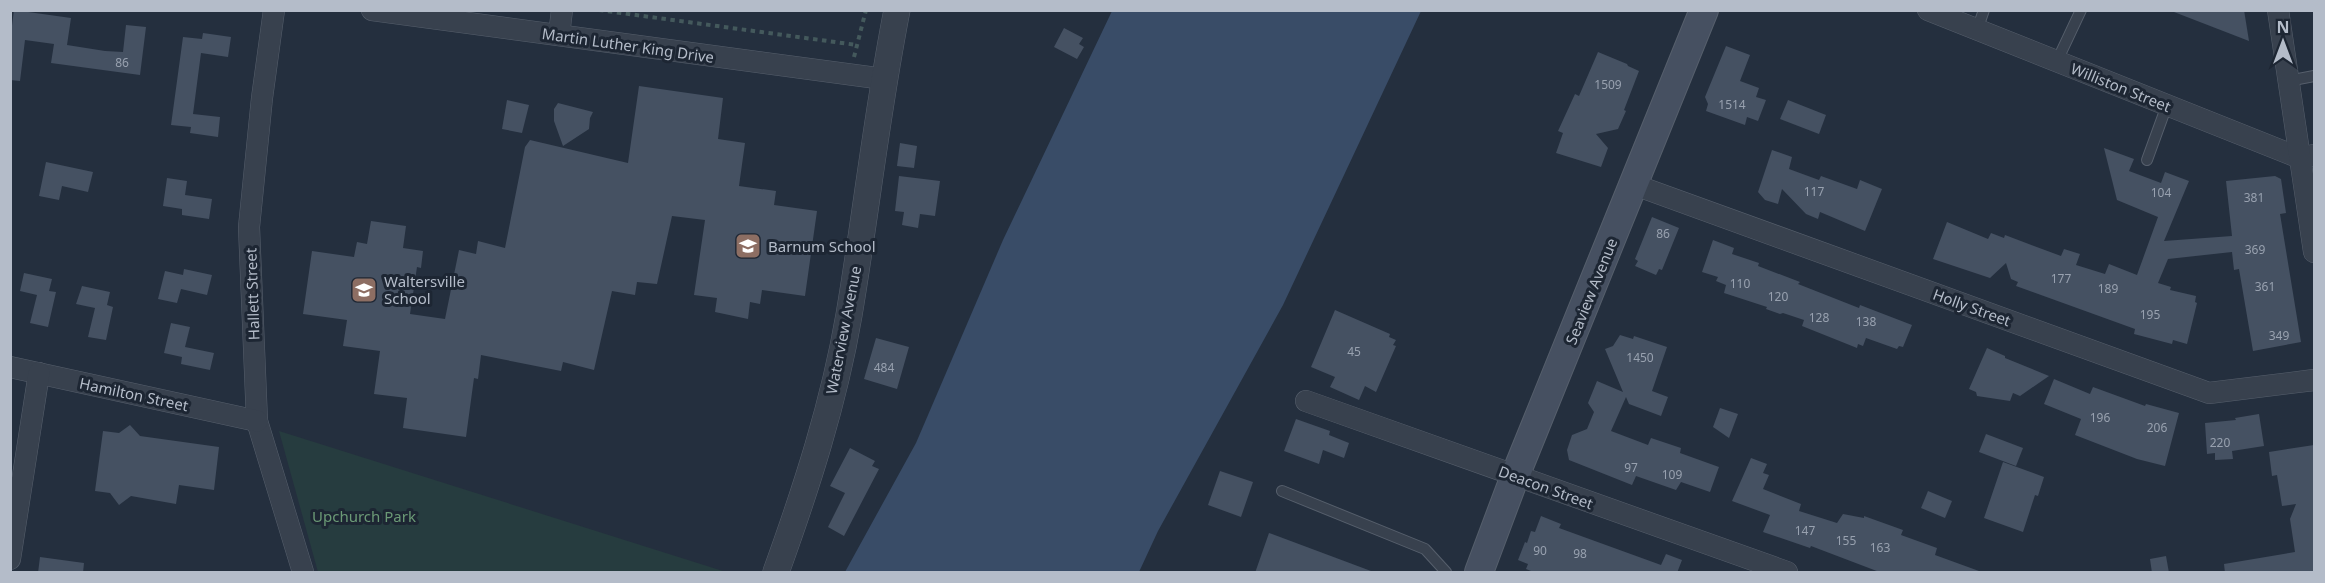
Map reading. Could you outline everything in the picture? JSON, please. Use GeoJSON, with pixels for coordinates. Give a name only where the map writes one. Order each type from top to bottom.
{"type":"FeatureCollection","features":[{"type":"Feature","properties":{"kind":"main road","name":"Seaview Avenue"},"geometry":{"type":"LineString","coordinates":[[1479,573],[1515,476],[1704,10]]}},
{"type":"Feature","properties":{"kind":"street","name":"Hallett Street"},"geometry":{"type":"LineString","coordinates":[[274,10],[262,98],[249,227],[257,421],[303,573]]}},
{"type":"Feature","properties":{"kind":"street","name":"Martin Luther King Drive"},"geometry":{"type":"LineString","coordinates":[[372,10],[884,79]]}},
{"type":"Feature","properties":{"kind":"street"},"geometry":{"type":"LineString","coordinates":[[559,35],[562,10]]}},
{"type":"Feature","properties":{"kind":"street","name":"Waterview Avenue"},"geometry":{"type":"LineString","coordinates":[[776,573],[822,430],[849,317],[884,79],[897,10]]}},
{"type":"Feature","properties":{"kind":"street","name":"Williston Street"},"geometry":{"type":"LineString","coordinates":[[1928,10],[1980,20],[2057,61],[2167,105],[2307,156]]}},
{"type":"Feature","properties":{"kind":"street"},"geometry":{"type":"LineString","coordinates":[[2278,10],[2288,81],[2307,156],[2314,252]]}},
{"type":"Feature","properties":{"kind":"street","name":"Holly Street"},"geometry":{"type":"LineString","coordinates":[[1635,184],[2209,393],[2314,380]]}},
{"type":"Feature","properties":{"kind":"street","name":"Hamilton Street"},"geometry":{"type":"LineString","coordinates":[[10,367],[257,421]]}},
{"type":"Feature","properties":{"kind":"street"},"geometry":{"type":"LineString","coordinates":[[10,559],[39,373]]}},
{"type":"Feature","properties":{"kind":"street","name":"Deacon Street"},"geometry":{"type":"LineString","coordinates":[[1306,401],[1787,573]]}},
{"type":"Feature","properties":{"kind":"lane"},"geometry":{"type":"LineString","coordinates":[[2057,61],[2081,10]]}},
{"type":"Feature","properties":{"kind":"lane"},"geometry":{"type":"LineString","coordinates":[[2288,81],[2314,76]]}},
{"type":"Feature","properties":{"kind":"lane"},"geometry":{"type":"LineString","coordinates":[[2147,160],[2167,105]]}},
{"type":"Feature","properties":{"kind":"lane"},"geometry":{"type":"LineString","coordinates":[[1282,491],[1425,549],[1446,573]]}},
{"type":"Feature","properties":{"kind":"path"},"geometry":{"type":"LineString","coordinates":[[599,10],[857,45]]}},
{"type":"Feature","properties":{"kind":"path"},"geometry":{"type":"LineString","coordinates":[[850,75],[866,10]]}},
{"type":"Feature","properties":{"kind":"green space","name":"Upchurch Park"},"geometry":{"type":"Polygon","coordinates":[[[279,431],[726,572],[318,572],[279,431]]]}},
{"type":"Feature","properties":{"kind":"water"},"geometry":{"type":"Polygon","coordinates":[[[1112,11],[1421,11],[1283,305],[1158,531],[1139,572],[845,572],[916,443],[1003,240],[1112,11]]]}},
{"type":"Feature","properties":{"kind":"building"},"geometry":{"type":"Polygon","coordinates":[[[14,10],[71,18],[67,45],[105,51],[123,52],[126,25],[146,27],[140,75],[51,63],[54,44],[25,40],[20,81],[10,80],[10,41],[14,10]]]}},
{"type":"Feature","properties":{"kind":"building"},"geometry":{"type":"Polygon","coordinates":[[[2174,10],[2244,10],[2249,41],[2174,12],[2174,10]]]}},
{"type":"Feature","properties":{"kind":"building"},"geometry":{"type":"Polygon","coordinates":[[[1064,28],[1083,38],[1079,44],[1084,47],[1077,59],[1054,47],[1064,28]]]}},
{"type":"Feature","properties":{"kind":"building"},"geometry":{"type":"Polygon","coordinates":[[[203,33],[231,37],[228,57],[201,53],[193,114],[220,117],[218,137],[190,133],[191,127],[171,125],[183,37],[202,39],[203,33]]]}},
{"type":"Feature","properties":{"kind":"building"},"geometry":{"type":"Polygon","coordinates":[[[1726,46],[1750,55],[1740,81],[1759,88],[1756,97],[1766,100],[1758,121],[1747,117],[1745,125],[1706,111],[1708,104],[1705,97],[1726,46]]]}},
{"type":"Feature","properties":{"kind":"building"},"geometry":{"type":"Polygon","coordinates":[[[1598,52],[1639,71],[1618,129],[1596,134],[1608,148],[1601,167],[1556,153],[1563,133],[1558,131],[1575,94],[1579,96],[1598,52]]]}},
{"type":"Feature","properties":{"kind":"building"},"geometry":{"type":"Polygon","coordinates":[[[639,86],[723,98],[718,139],[745,143],[739,186],[776,191],[774,205],[817,211],[805,296],[762,290],[760,304],[750,302],[748,319],[715,312],[717,298],[694,295],[705,220],[672,216],[657,284],[637,282],[635,295],[612,291],[594,370],[563,362],[561,371],[481,355],[478,379],[474,378],[466,437],[403,428],[407,398],[374,394],[380,351],[343,346],[347,320],[303,314],[312,251],[354,257],[357,242],[367,244],[371,221],[406,226],[403,248],[423,251],[421,268],[417,267],[410,314],[445,319],[459,250],[476,254],[478,241],[505,248],[525,147],[530,140],[628,163],[639,86]]]}},
{"type":"Feature","properties":{"kind":"building"},"geometry":{"type":"Polygon","coordinates":[[[507,100],[529,105],[522,133],[502,129],[507,100]]]}},
{"type":"Feature","properties":{"kind":"building"},"geometry":{"type":"Polygon","coordinates":[[[1788,100],[1826,115],[1819,134],[1780,119],[1788,100]]]}},
{"type":"Feature","properties":{"kind":"building"},"geometry":{"type":"Polygon","coordinates":[[[558,103],[593,112],[589,129],[563,146],[554,121],[554,109],[558,103]]]}},
{"type":"Feature","properties":{"kind":"building"},"geometry":{"type":"Polygon","coordinates":[[[900,143],[917,146],[914,168],[897,166],[900,143]]]}},
{"type":"Feature","properties":{"kind":"building"},"geometry":{"type":"Polygon","coordinates":[[[2104,148],[2134,159],[2129,171],[2161,183],[2165,172],[2189,181],[2164,241],[2232,236],[2226,181],[2275,176],[2281,179],[2286,213],[2280,214],[2301,342],[2253,351],[2239,269],[2234,270],[2232,252],[2168,259],[2158,283],[2171,287],[2170,290],[2196,296],[2195,302],[2197,303],[2187,344],[2173,340],[2172,344],[2134,334],[2135,329],[2016,286],[2018,282],[2011,279],[2006,263],[1990,278],[1933,259],[1947,222],[1988,239],[1991,233],[2004,238],[2005,235],[2061,256],[2064,249],[2080,254],[2076,265],[2105,274],[2109,264],[2137,275],[2158,217],[2117,200],[2104,148]]]}},
{"type":"Feature","properties":{"kind":"building"},"geometry":{"type":"Polygon","coordinates":[[[1772,150],[1792,157],[1789,169],[1819,180],[1821,176],[1857,189],[1860,180],[1882,189],[1865,231],[1820,212],[1818,219],[1806,214],[1782,189],[1778,204],[1765,200],[1758,192],[1772,150]]]}},
{"type":"Feature","properties":{"kind":"building"},"geometry":{"type":"Polygon","coordinates":[[[46,162],[93,172],[88,192],[62,186],[59,200],[39,196],[46,162]]]}},
{"type":"Feature","properties":{"kind":"building"},"geometry":{"type":"Polygon","coordinates":[[[899,176],[940,181],[935,216],[920,214],[918,228],[902,225],[904,212],[895,211],[899,176]]]}},
{"type":"Feature","properties":{"kind":"building"},"geometry":{"type":"Polygon","coordinates":[[[167,178],[187,181],[185,195],[212,199],[209,219],[182,215],[182,209],[163,206],[167,178]]]}},
{"type":"Feature","properties":{"kind":"building"},"geometry":{"type":"Polygon","coordinates":[[[1652,217],[1679,228],[1662,270],[1659,269],[1656,275],[1635,266],[1638,261],[1635,259],[1652,217]]]}},
{"type":"Feature","properties":{"kind":"building"},"geometry":{"type":"Polygon","coordinates":[[[1713,240],[1734,248],[1732,254],[1759,263],[1758,266],[1800,282],[1798,284],[1859,308],[1860,305],[1912,325],[1903,347],[1899,346],[1897,349],[1866,338],[1863,346],[1858,344],[1857,348],[1802,326],[1804,320],[1780,314],[1766,309],[1767,307],[1724,293],[1726,285],[1716,281],[1718,277],[1702,272],[1713,240]]]}},
{"type":"Feature","properties":{"kind":"building"},"geometry":{"type":"Polygon","coordinates":[[[184,269],[212,275],[207,295],[181,289],[177,303],[158,299],[165,271],[183,275],[184,269]]]}},
{"type":"Feature","properties":{"kind":"building"},"geometry":{"type":"Polygon","coordinates":[[[24,273],[52,279],[49,291],[56,292],[48,327],[30,323],[37,295],[20,291],[24,273]]]}},
{"type":"Feature","properties":{"kind":"building"},"geometry":{"type":"Polygon","coordinates":[[[82,286],[110,292],[107,305],[113,307],[106,340],[88,337],[95,308],[76,304],[82,286]]]}},
{"type":"Feature","properties":{"kind":"building"},"geometry":{"type":"Polygon","coordinates":[[[1335,310],[1390,334],[1389,337],[1396,340],[1393,345],[1396,346],[1376,392],[1365,386],[1359,400],[1330,387],[1335,377],[1311,367],[1335,310]]]}},
{"type":"Feature","properties":{"kind":"building"},"geometry":{"type":"Polygon","coordinates":[[[171,323],[190,327],[185,347],[214,353],[210,370],[181,364],[182,357],[164,353],[171,323]]]}},
{"type":"Feature","properties":{"kind":"building"},"geometry":{"type":"Polygon","coordinates":[[[1620,335],[1633,339],[1634,336],[1667,347],[1652,391],[1668,397],[1661,416],[1629,404],[1626,397],[1611,431],[1648,445],[1651,438],[1681,448],[1680,453],[1719,467],[1710,492],[1681,482],[1676,490],[1636,476],[1632,485],[1569,460],[1567,450],[1572,435],[1587,429],[1594,412],[1588,403],[1597,381],[1623,392],[1605,349],[1613,346],[1620,335]]]}},
{"type":"Feature","properties":{"kind":"building"},"geometry":{"type":"Polygon","coordinates":[[[876,338],[909,347],[897,389],[864,379],[876,338]]]}},
{"type":"Feature","properties":{"kind":"building"},"geometry":{"type":"Polygon","coordinates":[[[1987,348],[2049,376],[2020,396],[2013,393],[2010,401],[1977,396],[1976,392],[1969,389],[1987,348]]]}},
{"type":"Feature","properties":{"kind":"building"},"geometry":{"type":"Polygon","coordinates":[[[2054,379],[2090,394],[2093,387],[2145,406],[2146,404],[2179,413],[2165,466],[2137,459],[2075,435],[2081,419],[2044,404],[2054,379]]]}},
{"type":"Feature","properties":{"kind":"building"},"geometry":{"type":"Polygon","coordinates":[[[1720,408],[1738,414],[1729,438],[1713,427],[1720,408]]]}},
{"type":"Feature","properties":{"kind":"building"},"geometry":{"type":"Polygon","coordinates":[[[2259,414],[2264,446],[2232,451],[2233,459],[2215,460],[2215,453],[2207,454],[2205,423],[2236,420],[2235,418],[2259,414]]]}},
{"type":"Feature","properties":{"kind":"building"},"geometry":{"type":"Polygon","coordinates":[[[1296,419],[1330,431],[1329,435],[1349,443],[1344,458],[1323,450],[1319,464],[1284,451],[1296,419]]]}},
{"type":"Feature","properties":{"kind":"building"},"geometry":{"type":"Polygon","coordinates":[[[130,425],[140,436],[219,447],[214,490],[179,485],[176,504],[131,496],[119,505],[110,493],[95,491],[103,431],[119,433],[130,425]]]}},
{"type":"Feature","properties":{"kind":"building"},"geometry":{"type":"Polygon","coordinates":[[[1986,434],[2023,448],[2016,466],[1979,452],[1986,434]]]}},
{"type":"Feature","properties":{"kind":"building"},"geometry":{"type":"Polygon","coordinates":[[[2314,445],[2314,573],[2225,573],[2224,564],[2295,552],[2290,519],[2296,504],[2282,506],[2277,475],[2272,476],[2269,452],[2314,445]]]}},
{"type":"Feature","properties":{"kind":"building"},"geometry":{"type":"Polygon","coordinates":[[[850,448],[875,461],[872,466],[879,469],[844,536],[828,527],[845,493],[830,486],[850,448]]]}},
{"type":"Feature","properties":{"kind":"building"},"geometry":{"type":"Polygon","coordinates":[[[1751,458],[1767,464],[1763,473],[1769,475],[1763,489],[1801,504],[1799,511],[1837,523],[1843,514],[1864,518],[1864,516],[1903,530],[1901,535],[1937,548],[1935,555],[1979,571],[1978,573],[1882,573],[1811,546],[1810,548],[1763,532],[1770,515],[1732,501],[1751,458]]]}},
{"type":"Feature","properties":{"kind":"building"},"geometry":{"type":"Polygon","coordinates":[[[2003,462],[2044,477],[2038,496],[2035,495],[2023,532],[1984,518],[2003,462]]]}},
{"type":"Feature","properties":{"kind":"building"},"geometry":{"type":"Polygon","coordinates":[[[1220,471],[1253,482],[1241,517],[1208,505],[1220,471]]]}},
{"type":"Feature","properties":{"kind":"building"},"geometry":{"type":"Polygon","coordinates":[[[1928,491],[1952,501],[1945,518],[1921,508],[1928,491]]]}},
{"type":"Feature","properties":{"kind":"building"},"geometry":{"type":"Polygon","coordinates":[[[1541,516],[1561,524],[1559,528],[1661,565],[1666,554],[1682,560],[1677,573],[1536,573],[1526,569],[1528,564],[1518,560],[1525,542],[1527,543],[1531,531],[1535,532],[1541,516]]]}},
{"type":"Feature","properties":{"kind":"building"},"geometry":{"type":"Polygon","coordinates":[[[1269,533],[1371,571],[1371,573],[1255,573],[1269,533]]]}},
{"type":"Feature","properties":{"kind":"building"},"geometry":{"type":"Polygon","coordinates":[[[2166,556],[2169,573],[2152,573],[2150,559],[2166,556]]]}},
{"type":"Feature","properties":{"kind":"building"},"geometry":{"type":"Polygon","coordinates":[[[40,557],[84,563],[83,573],[38,573],[40,557]]]}},
{"type":"Feature","properties":{"kind":"place","name":"Barnum School"},"geometry":{"type":"Point","coordinates":[748,246]}},
{"type":"Feature","properties":{"kind":"place","name":"Waltersville School"},"geometry":{"type":"Point","coordinates":[364,290]}}]}
